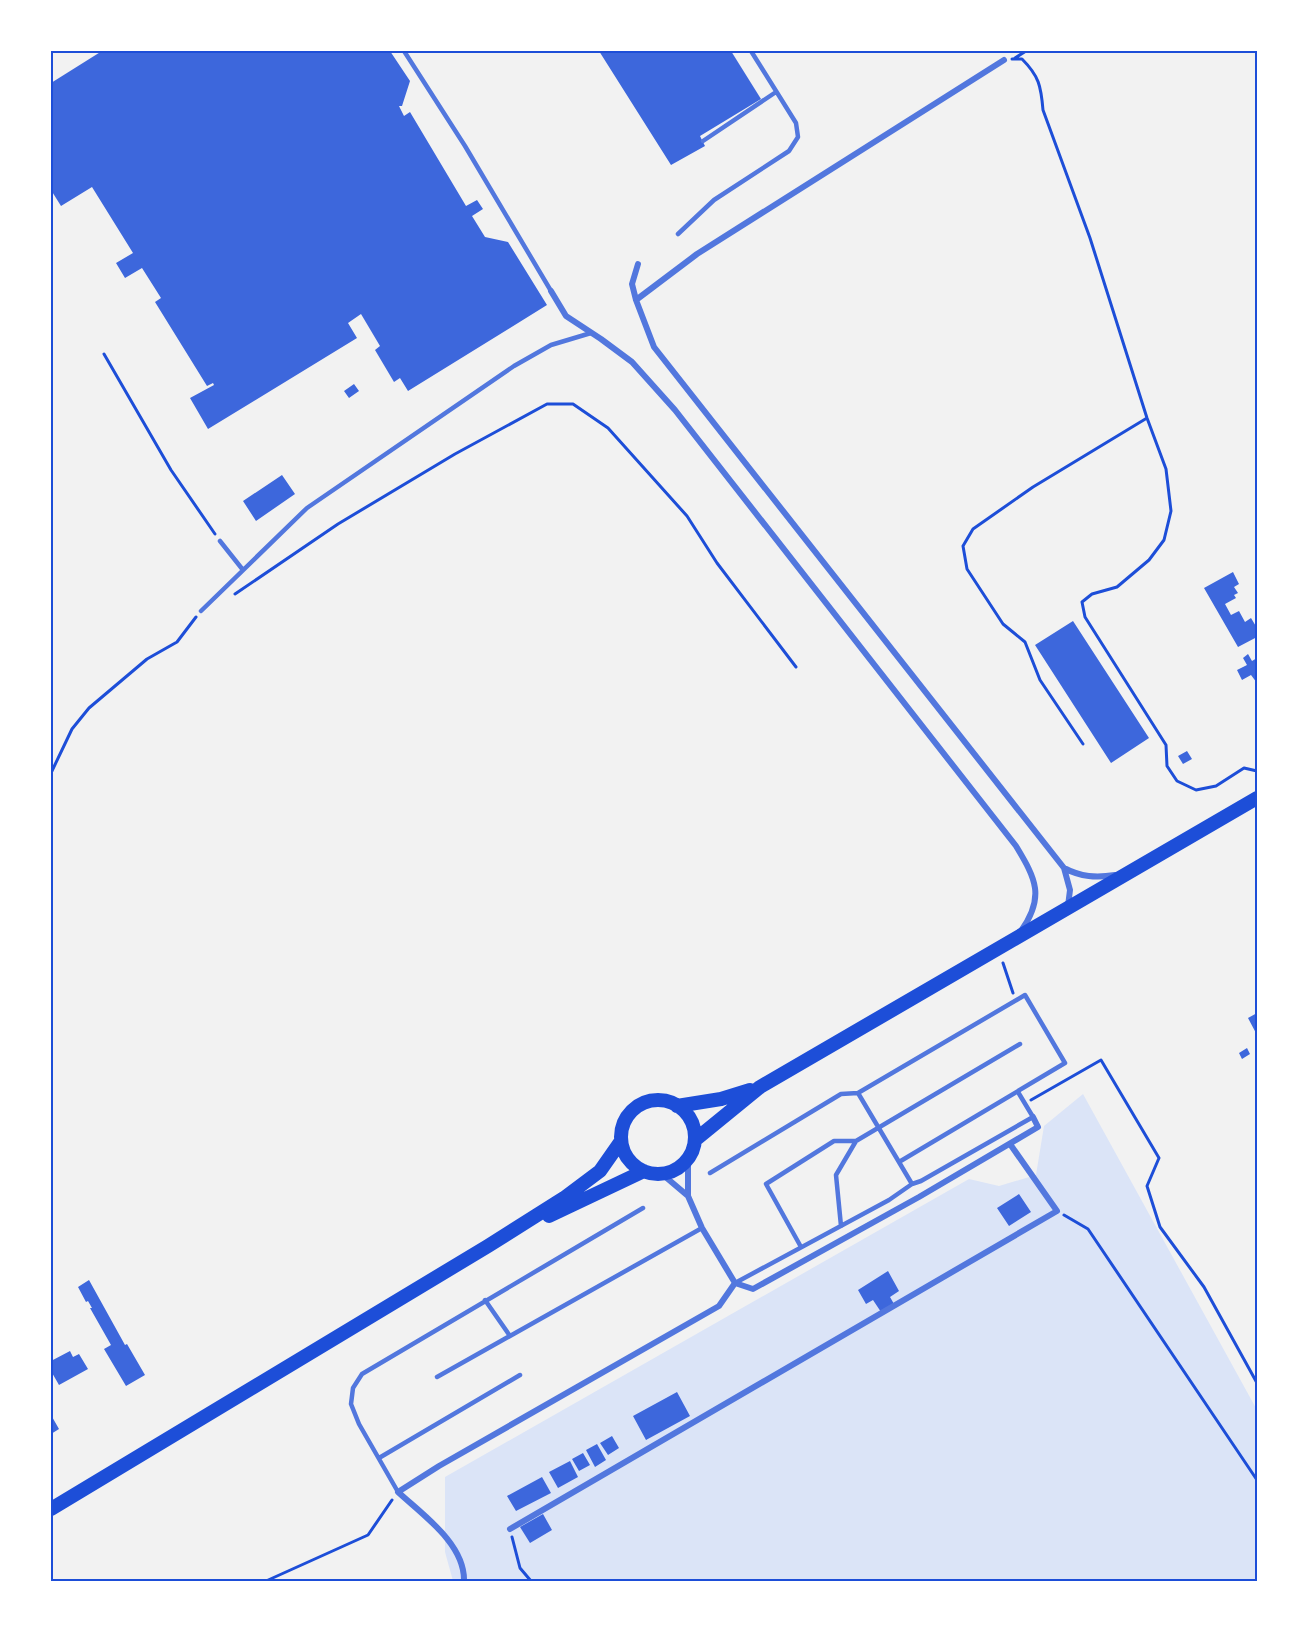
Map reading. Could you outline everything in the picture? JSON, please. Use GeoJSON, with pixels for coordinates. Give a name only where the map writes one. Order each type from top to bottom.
{"type":"FeatureCollection","features":[{"type":"Feature","properties":{"kind":"main road"},"geometry":{"type":"LineString","coordinates":[[695,1140],[691,1120],[678,1106],[667,1101],[655,1101],[644,1103],[633,1110],[626,1119],[621,1142],[629,1160],[644,1171],[662,1174],[672,1171],[688,1159],[695,1140],[760,1087],[1257,798]]}},
{"type":"Feature","properties":{"kind":"main road"},"geometry":{"type":"LineString","coordinates":[[678,1106],[721,1099],[760,1087]]}},
{"type":"Feature","properties":{"kind":"main road"},"geometry":{"type":"LineString","coordinates":[[51,1509],[564,1198],[600,1171],[621,1142]]}},
{"type":"Feature","properties":{"kind":"main road"},"geometry":{"type":"LineString","coordinates":[[488,1246],[644,1171]]}},
{"type":"Feature","properties":{"kind":"street"},"geometry":{"type":"LineString","coordinates":[[636,300],[697,254],[1004,60]]}},
{"type":"Feature","properties":{"kind":"street"},"geometry":{"type":"LineString","coordinates":[[639,264],[632,284],[654,347],[1064,868],[1070,890],[1067,908]]}},
{"type":"Feature","properties":{"kind":"street"},"geometry":{"type":"LineString","coordinates":[[551,291],[566,316],[632,362],[675,410],[1016,846],[1036,884],[1036,900],[1029,919],[1016,938]]}},
{"type":"Feature","properties":{"kind":"street"},"geometry":{"type":"LineString","coordinates":[[1064,868],[1080,876],[1101,878],[1127,873]]}},
{"type":"Feature","properties":{"kind":"street"},"geometry":{"type":"LineString","coordinates":[[688,1159],[688,1196],[702,1228],[735,1283],[753,1289],[919,1197],[1038,1127],[1033,1117]]}},
{"type":"Feature","properties":{"kind":"street"},"geometry":{"type":"LineString","coordinates":[[510,1529],[1057,1211],[1010,1143]]}},
{"type":"Feature","properties":{"kind":"street"},"geometry":{"type":"LineString","coordinates":[[662,1174],[688,1196]]}},
{"type":"Feature","properties":{"kind":"street"},"geometry":{"type":"LineString","coordinates":[[464,1581],[464,1573],[449,1539],[398,1492],[439,1466],[718,1306],[735,1283]]}},
{"type":"Feature","properties":{"kind":"lane"},"geometry":{"type":"LineString","coordinates":[[404,51],[465,146],[551,291]]}},
{"type":"Feature","properties":{"kind":"lane"},"geometry":{"type":"LineString","coordinates":[[678,234],[714,200],[789,151],[798,137],[796,123],[751,51]]}},
{"type":"Feature","properties":{"kind":"lane"},"geometry":{"type":"LineString","coordinates":[[703,141],[776,92]]}},
{"type":"Feature","properties":{"kind":"lane"},"geometry":{"type":"LineString","coordinates":[[202,613],[307,508],[514,366],[551,345],[592,332]]}},
{"type":"Feature","properties":{"kind":"lane"},"geometry":{"type":"LineString","coordinates":[[220,541],[243,570]]}},
{"type":"Feature","properties":{"kind":"lane"},"geometry":{"type":"LineString","coordinates":[[710,1173],[841,1094],[858,1093],[1025,995],[1065,1064],[899,1162]]}},
{"type":"Feature","properties":{"kind":"lane"},"geometry":{"type":"LineString","coordinates":[[840,1226],[836,1175],[856,1141],[1020,1044]]}},
{"type":"Feature","properties":{"kind":"lane"},"geometry":{"type":"LineString","coordinates":[[735,1283],[889,1200],[912,1184],[1033,1117],[1018,1092]]}},
{"type":"Feature","properties":{"kind":"lane"},"geometry":{"type":"LineString","coordinates":[[858,1093],[912,1184]]}},
{"type":"Feature","properties":{"kind":"lane"},"geometry":{"type":"LineString","coordinates":[[801,1247],[766,1184],[834,1141],[856,1141]]}},
{"type":"Feature","properties":{"kind":"lane"},"geometry":{"type":"LineString","coordinates":[[398,1492],[351,1404],[353,1388],[362,1374],[643,1208]]}},
{"type":"Feature","properties":{"kind":"lane"},"geometry":{"type":"LineString","coordinates":[[437,1377],[702,1228]]}},
{"type":"Feature","properties":{"kind":"lane"},"geometry":{"type":"LineString","coordinates":[[485,1300],[510,1336]]}},
{"type":"Feature","properties":{"kind":"lane"},"geometry":{"type":"LineString","coordinates":[[379,1458],[520,1375]]}},
{"type":"Feature","properties":{"kind":"path"},"geometry":{"type":"LineString","coordinates":[[1013,59],[1026,51]]}},
{"type":"Feature","properties":{"kind":"path"},"geometry":{"type":"LineString","coordinates":[[1004,60],[1022,58],[1035,72],[1041,90],[1043,110],[1090,238],[1147,418],[1166,469],[1171,511],[1164,540],[1149,560],[1117,586],[1092,594],[1082,602],[1085,617],[1166,745],[1167,766],[1177,781],[1196,790],[1216,786],[1244,768],[1257,771]]}},
{"type":"Feature","properties":{"kind":"path"},"geometry":{"type":"LineString","coordinates":[[104,354],[171,470],[220,541]]}},
{"type":"Feature","properties":{"kind":"path"},"geometry":{"type":"LineString","coordinates":[[230,597],[338,524],[455,454],[547,404],[573,404],[608,428],[687,516],[717,563],[796,667]]}},
{"type":"Feature","properties":{"kind":"path"},"geometry":{"type":"LineString","coordinates":[[1083,744],[1040,680],[1025,642],[1003,624],[968,569],[963,546],[973,529],[1033,487],[1147,418]]}},
{"type":"Feature","properties":{"kind":"path"},"geometry":{"type":"LineString","coordinates":[[51,773],[72,729],[89,708],[147,659],[177,642],[202,613]]}},
{"type":"Feature","properties":{"kind":"path"},"geometry":{"type":"LineString","coordinates":[[998,949],[1016,1000]]}},
{"type":"Feature","properties":{"kind":"path"},"geometry":{"type":"LineString","coordinates":[[1025,1104],[1101,1060],[1159,1158],[1147,1186],[1160,1227],[1204,1287],[1257,1383]]}},
{"type":"Feature","properties":{"kind":"path"},"geometry":{"type":"LineString","coordinates":[[1057,1211],[1088,1229],[1257,1480]]}},
{"type":"Feature","properties":{"kind":"path"},"geometry":{"type":"LineString","coordinates":[[266,1581],[368,1535],[398,1492]]}},
{"type":"Feature","properties":{"kind":"path"},"geometry":{"type":"LineString","coordinates":[[510,1529],[520,1568],[531,1581]]}},
{"type":"Feature","properties":{"kind":"shaded area"},"geometry":{"type":"Polygon","coordinates":[[[1083,1094],[1257,1410],[1257,1581],[453,1581],[445,1552],[445,1477],[969,1179],[999,1186],[1036,1175],[1044,1126],[1083,1094]]]}},
{"type":"Feature","properties":{"kind":"building"},"geometry":{"type":"Polygon","coordinates":[[[102,51],[390,51],[410,81],[402,106],[399,106],[404,116],[410,112],[466,206],[477,200],[483,209],[472,216],[485,237],[508,242],[547,305],[408,391],[400,378],[394,382],[375,350],[380,346],[361,314],[348,323],[357,338],[208,429],[190,398],[214,385],[213,383],[207,386],[155,302],[161,298],[142,268],[125,278],[116,263],[133,253],[92,187],[61,206],[51,190],[51,83],[102,51]]]}},
{"type":"Feature","properties":{"kind":"building"},"geometry":{"type":"Polygon","coordinates":[[[599,51],[731,51],[761,99],[700,136],[705,146],[671,165],[599,51]]]}},
{"type":"Feature","properties":{"kind":"building"},"geometry":{"type":"Polygon","coordinates":[[[354,384],[359,391],[349,398],[344,391],[354,384]]]}},
{"type":"Feature","properties":{"kind":"building"},"geometry":{"type":"Polygon","coordinates":[[[282,475],[295,494],[256,521],[243,501],[282,475]]]}},
{"type":"Feature","properties":{"kind":"building"},"geometry":{"type":"Polygon","coordinates":[[[1233,572],[1239,584],[1234,587],[1238,593],[1234,595],[1236,598],[1225,604],[1231,615],[1239,611],[1245,622],[1251,618],[1257,628],[1257,637],[1238,647],[1204,588],[1233,572]]]}},
{"type":"Feature","properties":{"kind":"building"},"geometry":{"type":"Polygon","coordinates":[[[1073,621],[1149,738],[1111,763],[1035,645],[1073,621]]]}},
{"type":"Feature","properties":{"kind":"building"},"geometry":{"type":"Polygon","coordinates":[[[1248,654],[1252,661],[1257,658],[1257,683],[1251,675],[1242,680],[1237,670],[1247,665],[1243,658],[1248,654]]]}},
{"type":"Feature","properties":{"kind":"building"},"geometry":{"type":"Polygon","coordinates":[[[1187,751],[1192,759],[1183,764],[1178,756],[1187,751]]]}},
{"type":"Feature","properties":{"kind":"building"},"geometry":{"type":"Polygon","coordinates":[[[1257,1013],[1257,1035],[1248,1018],[1257,1013]]]}},
{"type":"Feature","properties":{"kind":"building"},"geometry":{"type":"Polygon","coordinates":[[[1247,1048],[1250,1054],[1242,1059],[1239,1053],[1247,1048]]]}},
{"type":"Feature","properties":{"kind":"building"},"geometry":{"type":"Polygon","coordinates":[[[1019,1194],[1031,1212],[1009,1226],[997,1208],[1019,1194]]]}},
{"type":"Feature","properties":{"kind":"building"},"geometry":{"type":"Polygon","coordinates":[[[888,1271],[899,1291],[890,1297],[894,1304],[881,1312],[873,1300],[866,1304],[858,1290],[888,1271]]]}},
{"type":"Feature","properties":{"kind":"building"},"geometry":{"type":"Polygon","coordinates":[[[89,1280],[125,1345],[127,1344],[145,1375],[126,1386],[104,1349],[111,1345],[78,1287],[89,1280]]]}},
{"type":"Feature","properties":{"kind":"building"},"geometry":{"type":"Polygon","coordinates":[[[70,1351],[73,1357],[79,1354],[88,1369],[59,1385],[51,1371],[51,1361],[70,1351]]]}},
{"type":"Feature","properties":{"kind":"building"},"geometry":{"type":"Polygon","coordinates":[[[677,1392],[690,1416],[646,1440],[633,1416],[677,1392]]]}},
{"type":"Feature","properties":{"kind":"building"},"geometry":{"type":"Polygon","coordinates":[[[51,1415],[59,1429],[51,1434],[51,1415]]]}},
{"type":"Feature","properties":{"kind":"building"},"geometry":{"type":"Polygon","coordinates":[[[612,1436],[619,1448],[608,1455],[600,1443],[612,1436]]]}},
{"type":"Feature","properties":{"kind":"building"},"geometry":{"type":"Polygon","coordinates":[[[597,1444],[606,1460],[595,1467],[586,1450],[597,1444]]]}},
{"type":"Feature","properties":{"kind":"building"},"geometry":{"type":"Polygon","coordinates":[[[583,1453],[590,1465],[579,1471],[572,1459],[583,1453]]]}},
{"type":"Feature","properties":{"kind":"building"},"geometry":{"type":"Polygon","coordinates":[[[570,1461],[578,1477],[558,1488],[549,1472],[570,1461]]]}},
{"type":"Feature","properties":{"kind":"building"},"geometry":{"type":"Polygon","coordinates":[[[542,1477],[551,1493],[516,1511],[507,1496],[542,1477]]]}},
{"type":"Feature","properties":{"kind":"building"},"geometry":{"type":"Polygon","coordinates":[[[543,1514],[552,1530],[530,1543],[520,1527],[543,1514]]]}}]}
